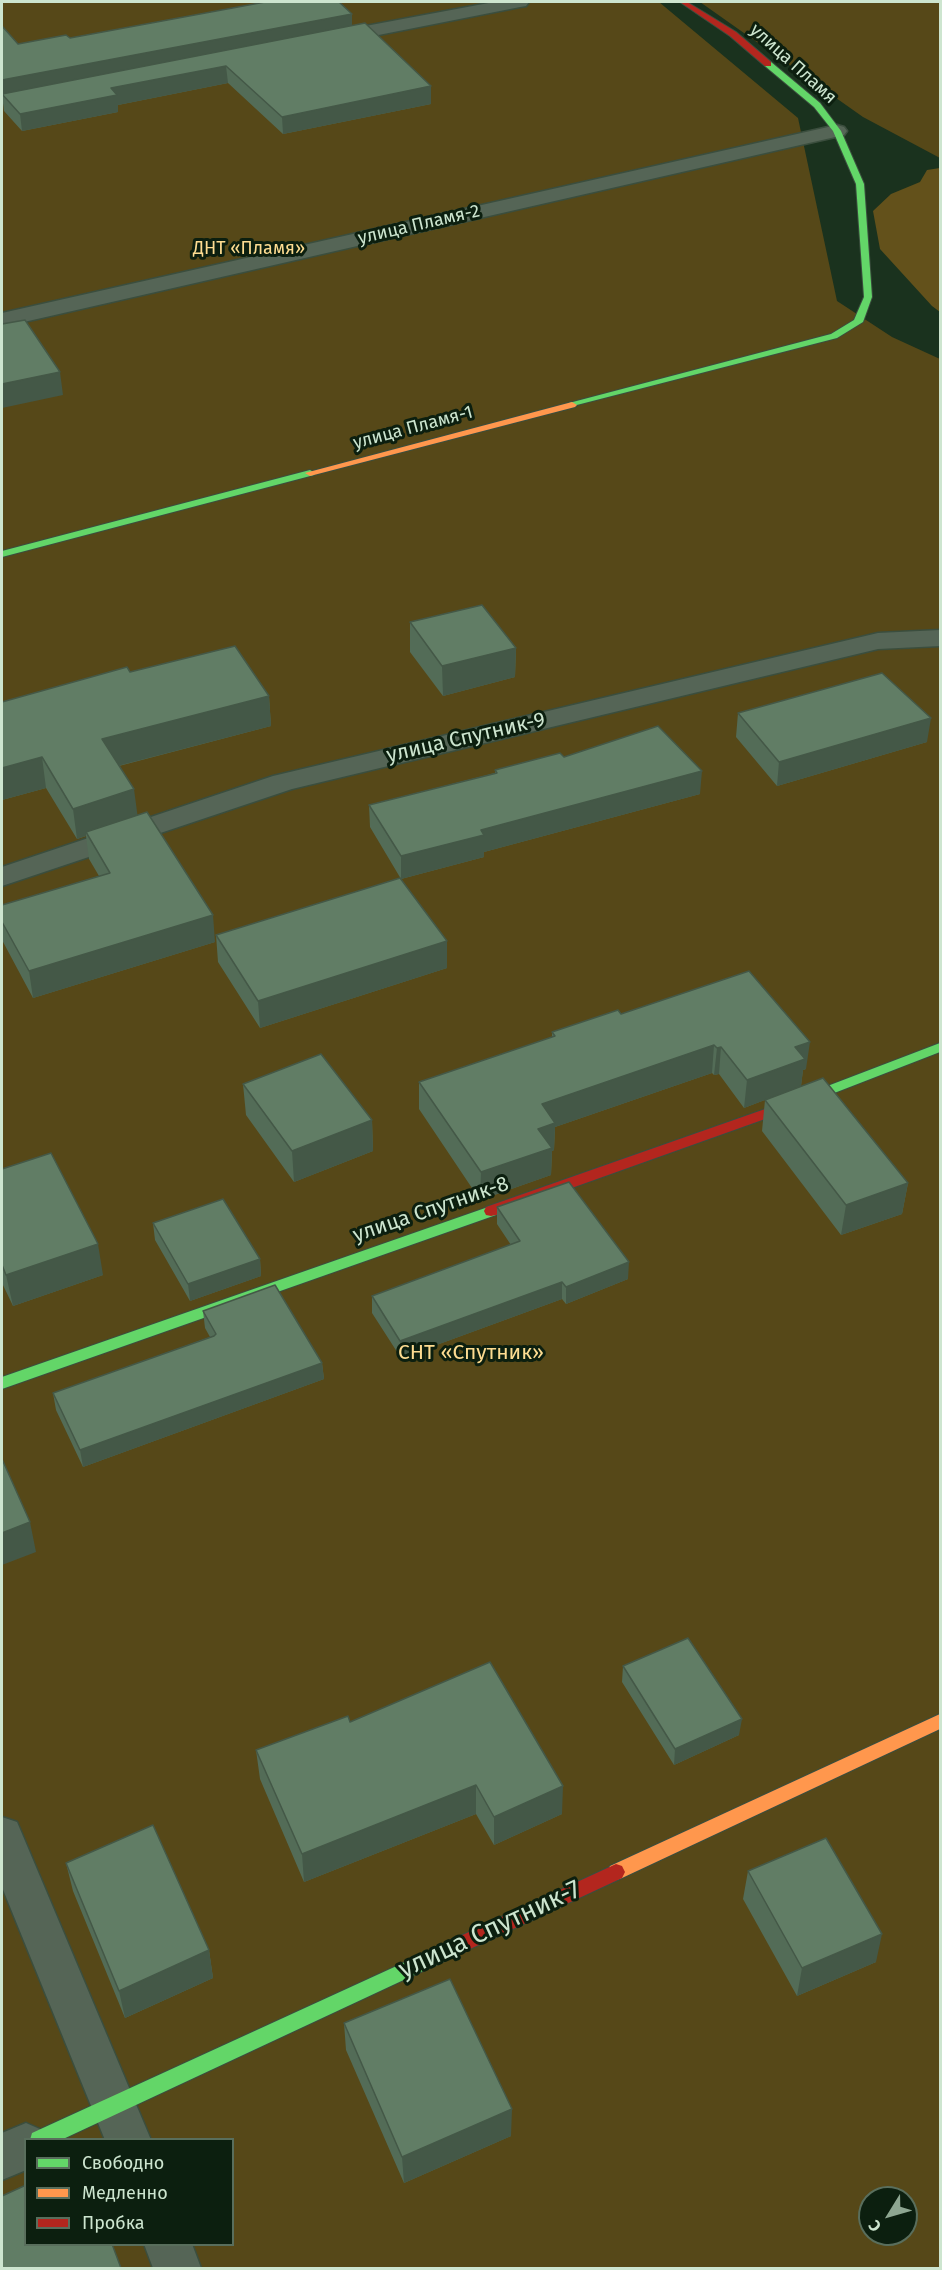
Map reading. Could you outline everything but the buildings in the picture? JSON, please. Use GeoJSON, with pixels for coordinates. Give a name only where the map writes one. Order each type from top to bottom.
{"type":"FeatureCollection","features":[{"type":"Feature","properties":{"kind":"street"},"geometry":{"type":"LineString","coordinates":[[313,42],[520,2]]}},
{"type":"Feature","properties":{"kind":"street","name":"улица Пламя"},"geometry":{"type":"LineString","coordinates":[[683,2],[733,34],[818,105],[837,131],[860,184],[868,297],[858,322],[834,336]]}},
{"type":"Feature","properties":{"kind":"street","name":"улица Пламя-2"},"geometry":{"type":"LineString","coordinates":[[2,320],[837,131]]}},
{"type":"Feature","properties":{"kind":"street","name":"улица Пламя-1"},"geometry":{"type":"LineString","coordinates":[[2,554],[834,336]]}},
{"type":"Feature","properties":{"kind":"street","name":"улица Спутник-9"},"geometry":{"type":"LineString","coordinates":[[2,877],[283,782],[878,641],[940,638]]}},
{"type":"Feature","properties":{"kind":"street","name":"улица Спутник-8"},"geometry":{"type":"LineString","coordinates":[[2,1383],[756,1118],[940,1047]]}},
{"type":"Feature","properties":{"kind":"street","name":"улица Спутник-7"},"geometry":{"type":"LineString","coordinates":[[44,2138],[122,2122],[940,1721]]}},
{"type":"Feature","properties":{"kind":"street"},"geometry":{"type":"LineString","coordinates":[[2,1836],[122,2122]]}},
{"type":"Feature","properties":{"kind":"street"},"geometry":{"type":"LineString","coordinates":[[2,2157],[24,2147]]}},
{"type":"Feature","properties":{"kind":"street"},"geometry":{"type":"LineString","coordinates":[[169,2246],[177,2268]]}},
{"type":"Feature","properties":{"kind":"green space","name":"СНТ «Спутник»"},"geometry":{"type":"Polygon","coordinates":[[[2,2],[659,2],[798,118],[837,301],[892,337],[940,359],[940,2268],[2,2268],[2,2]]]}},
{"type":"Feature","properties":{"kind":"green space"},"geometry":{"type":"Polygon","coordinates":[[[700,2],[940,2],[940,158],[863,117],[700,2]]]}},
{"type":"Feature","properties":{"kind":"shaded area"},"geometry":{"type":"Polygon","coordinates":[[[940,168],[940,312],[880,249],[873,211],[891,194],[920,182],[927,170],[940,168]]]}},
{"type":"Feature","properties":{"kind":"traffic: fast"},"geometry":{"type":"LineString","coordinates":[[572,405],[834,336],[858,322],[868,297],[860,184],[837,131],[817,105],[768,64]]}},
{"type":"Feature","properties":{"kind":"traffic: fast"},"geometry":{"type":"LineString","coordinates":[[2,554],[310,473]]}},
{"type":"Feature","properties":{"kind":"traffic: fast"},"geometry":{"type":"LineString","coordinates":[[788,1106],[940,1047]]}},
{"type":"Feature","properties":{"kind":"traffic: fast"},"geometry":{"type":"LineString","coordinates":[[2,1383],[491,1211]]}},
{"type":"Feature","properties":{"kind":"traffic: fast"},"geometry":{"type":"LineString","coordinates":[[43,2138],[449,1950]]}},
{"type":"Feature","properties":{"kind":"traffic: slow"},"geometry":{"type":"LineString","coordinates":[[310,473],[572,405]]}},
{"type":"Feature","properties":{"kind":"traffic: slow"},"geometry":{"type":"LineString","coordinates":[[616,1872],[940,1721]]}},
{"type":"Feature","properties":{"kind":"traffic: jam"},"geometry":{"type":"LineString","coordinates":[[683,2],[733,34],[768,64]]}},
{"type":"Feature","properties":{"kind":"traffic: jam"},"geometry":{"type":"LineString","coordinates":[[491,1211],[788,1106]]}},
{"type":"Feature","properties":{"kind":"traffic: jam"},"geometry":{"type":"LineString","coordinates":[[449,1950],[616,1872]]}},
{"type":"Feature","properties":{"kind":"park label","name":"ДНТ «Пламя»"},"geometry":{"type":"Point","coordinates":[249,249]}}]}
